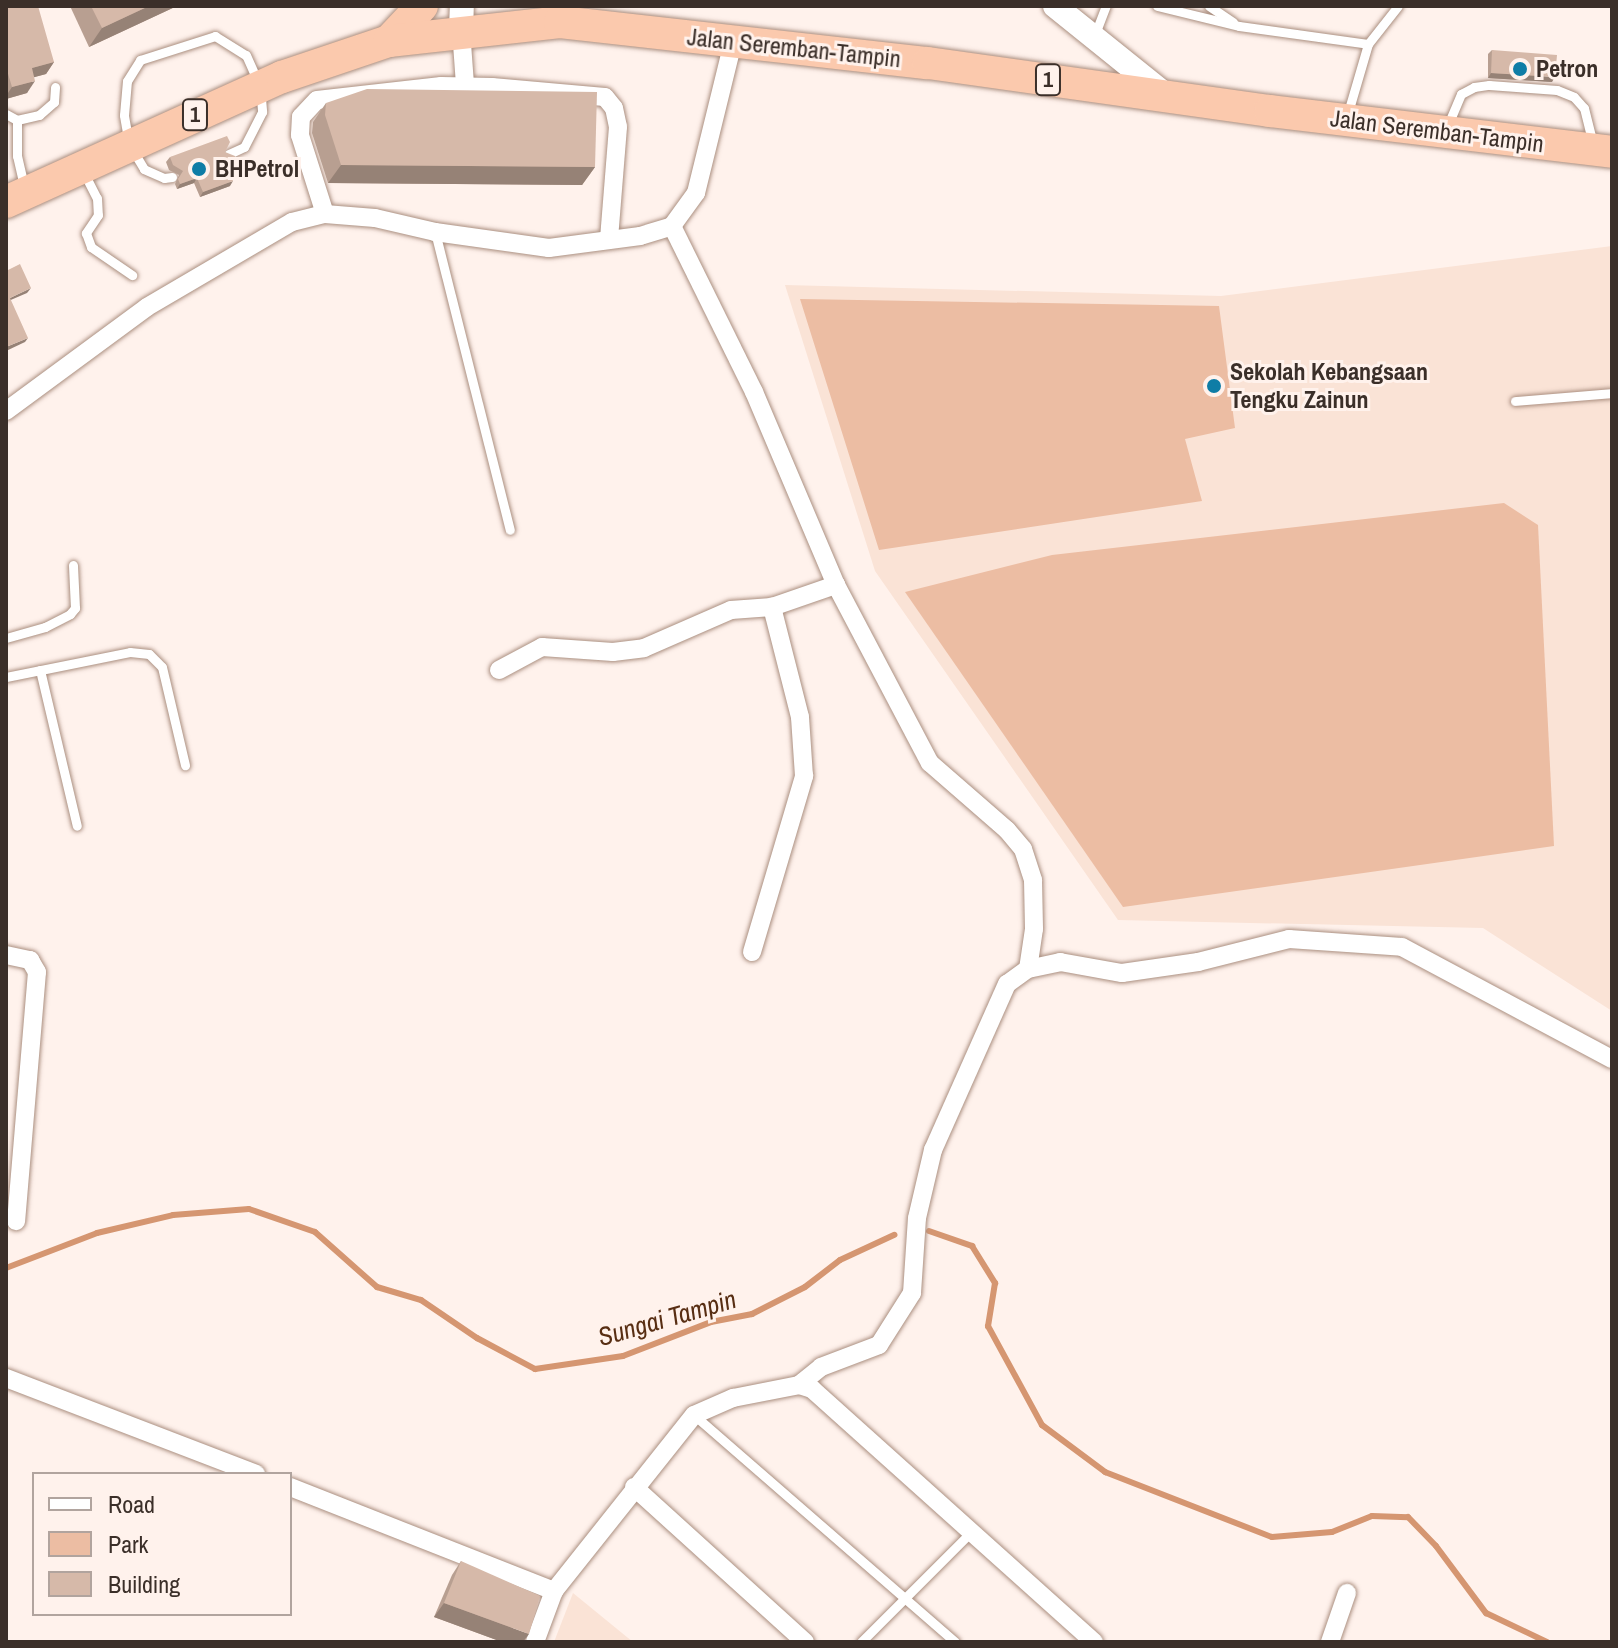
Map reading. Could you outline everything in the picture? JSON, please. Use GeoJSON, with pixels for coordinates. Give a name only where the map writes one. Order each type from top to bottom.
{"type":"FeatureCollection","features":[{"type":"Feature","properties":{"kind":"highway"},"geometry":{"type":"LineString","coordinates":[[389,41],[422,6]]}},
{"type":"Feature","properties":{"kind":"highway","name":"Jalan Seremban-Tampin"},"geometry":{"type":"LineString","coordinates":[[16,198],[260,87],[389,41],[462,18],[549,14],[733,42],[928,63],[1168,97],[1603,151]]}},
{"type":"Feature","properties":{"kind":"street"},"geometry":{"type":"LineString","coordinates":[[1055,6],[1168,97]]}},
{"type":"Feature","properties":{"kind":"street"},"geometry":{"type":"LineString","coordinates":[[462,18],[465,85]]}},
{"type":"Feature","properties":{"kind":"street"},"geometry":{"type":"LineString","coordinates":[[6,411],[147,307],[292,222],[325,214],[375,218],[435,232],[549,248],[609,240],[672,226],[696,193],[733,42]]}},
{"type":"Feature","properties":{"kind":"street"},"geometry":{"type":"LineString","coordinates":[[325,214],[300,135],[301,117],[317,100],[465,85],[605,97],[614,108],[618,127],[609,240]]}},
{"type":"Feature","properties":{"kind":"street"},"geometry":{"type":"LineString","coordinates":[[672,226],[754,392],[836,585],[930,763],[1007,830],[1023,849],[1033,880],[1034,929],[1028,969]]}},
{"type":"Feature","properties":{"kind":"street"},"geometry":{"type":"LineString","coordinates":[[499,670],[542,647],[628,652],[644,648],[731,610],[772,607],[836,585]]}},
{"type":"Feature","properties":{"kind":"street"},"geometry":{"type":"LineString","coordinates":[[752,952],[804,776],[800,717],[772,607]]}},
{"type":"Feature","properties":{"kind":"street"},"geometry":{"type":"LineString","coordinates":[[535,1642],[554,1591],[694,1415],[733,1398],[799,1385],[821,1367],[879,1345],[912,1293],[917,1218],[933,1150],[1007,984],[1028,969],[1060,962],[1122,973],[1198,962],[1289,939],[1402,947],[1612,1059]]}},
{"type":"Feature","properties":{"kind":"street"},"geometry":{"type":"LineString","coordinates":[[6,955],[30,960],[37,972],[16,1221]]}},
{"type":"Feature","properties":{"kind":"street"},"geometry":{"type":"LineString","coordinates":[[6,1378],[251,1472]]}},
{"type":"Feature","properties":{"kind":"street"},"geometry":{"type":"LineString","coordinates":[[799,1385],[812,1389],[1094,1642]]}},
{"type":"Feature","properties":{"kind":"street"},"geometry":{"type":"LineString","coordinates":[[634,1487],[805,1642]]}},
{"type":"Feature","properties":{"kind":"street"},"geometry":{"type":"LineString","coordinates":[[292,1488],[554,1591]]}},
{"type":"Feature","properties":{"kind":"street"},"geometry":{"type":"LineString","coordinates":[[1330,1642],[1347,1593]]}},
{"type":"Feature","properties":{"kind":"lane"},"geometry":{"type":"LineString","coordinates":[[1093,37],[1106,6]]}},
{"type":"Feature","properties":{"kind":"lane"},"geometry":{"type":"LineString","coordinates":[[1157,6],[1239,26],[1368,44]]}},
{"type":"Feature","properties":{"kind":"lane"},"geometry":{"type":"LineString","coordinates":[[1209,6],[1239,26]]}},
{"type":"Feature","properties":{"kind":"lane"},"geometry":{"type":"LineString","coordinates":[[1346,120],[1368,44],[1398,6]]}},
{"type":"Feature","properties":{"kind":"lane"},"geometry":{"type":"LineString","coordinates":[[172,177],[164,178],[144,169],[129,144],[124,115],[127,81],[140,60],[215,36],[246,55],[260,87],[262,112],[244,147],[229,154]]}},
{"type":"Feature","properties":{"kind":"lane"},"geometry":{"type":"LineString","coordinates":[[1445,130],[1461,94],[1474,87],[1489,85],[1557,90],[1574,97],[1584,108],[1603,151]]}},
{"type":"Feature","properties":{"kind":"lane"},"geometry":{"type":"LineString","coordinates":[[6,114],[17,120],[39,115],[54,102],[55,87]]}},
{"type":"Feature","properties":{"kind":"lane"},"geometry":{"type":"LineString","coordinates":[[16,198],[17,120]]}},
{"type":"Feature","properties":{"kind":"lane"},"geometry":{"type":"LineString","coordinates":[[81,167],[97,198],[98,215],[86,233],[91,247],[132,275]]}},
{"type":"Feature","properties":{"kind":"lane"},"geometry":{"type":"LineString","coordinates":[[435,232],[510,530]]}},
{"type":"Feature","properties":{"kind":"lane"},"geometry":{"type":"LineString","coordinates":[[1515,401],[1612,393]]}},
{"type":"Feature","properties":{"kind":"lane"},"geometry":{"type":"LineString","coordinates":[[6,638],[45,627],[70,614],[75,608],[73,565]]}},
{"type":"Feature","properties":{"kind":"lane"},"geometry":{"type":"LineString","coordinates":[[6,677],[130,652],[149,654],[162,667],[185,765]]}},
{"type":"Feature","properties":{"kind":"lane"},"geometry":{"type":"LineString","coordinates":[[40,670],[77,826]]}},
{"type":"Feature","properties":{"kind":"lane"},"geometry":{"type":"LineString","coordinates":[[694,1415],[955,1642]]}},
{"type":"Feature","properties":{"kind":"lane"},"geometry":{"type":"LineString","coordinates":[[861,1642],[970,1533]]}},
{"type":"Feature","properties":{"kind":"shaded area"},"geometry":{"type":"Polygon","coordinates":[[[1612,246],[1612,1011],[1483,928],[1118,920],[875,571],[785,285],[1221,296],[1612,246]]]}},
{"type":"Feature","properties":{"kind":"shaded area"},"geometry":{"type":"Polygon","coordinates":[[[573,1593],[633,1642],[554,1642],[573,1593]]]}},
{"type":"Feature","properties":{"kind":"green space"},"geometry":{"type":"Polygon","coordinates":[[[800,299],[1219,306],[1235,428],[1185,439],[1202,501],[879,550],[800,299]]]}},
{"type":"Feature","properties":{"kind":"green space"},"geometry":{"type":"Polygon","coordinates":[[[1504,503],[1538,525],[1554,846],[1123,907],[905,592],[1052,555],[1504,503]]]}},
{"type":"Feature","properties":{"kind":"building"},"geometry":{"type":"Polygon","coordinates":[[[6,6],[38,6],[54,62],[32,68],[35,81],[12,87],[6,67],[6,6]]]}},
{"type":"Feature","properties":{"kind":"building"},"geometry":{"type":"Polygon","coordinates":[[[91,6],[149,6],[102,28],[91,6]]]}},
{"type":"Feature","properties":{"kind":"building","name":"Petron"},"geometry":{"type":"Polygon","coordinates":[[[1492,50],[1557,55],[1555,77],[1491,73],[1492,50]]]}},
{"type":"Feature","properties":{"kind":"building"},"geometry":{"type":"Polygon","coordinates":[[[367,89],[597,92],[595,167],[341,165],[325,115],[326,103],[367,89]]]}},
{"type":"Feature","properties":{"kind":"building","name":"BHPetrol"},"geometry":{"type":"Polygon","coordinates":[[[227,136],[230,142],[225,152],[235,156],[237,163],[228,166],[233,181],[203,192],[197,178],[180,184],[178,179],[183,171],[173,165],[170,157],[227,136]]]}},
{"type":"Feature","properties":{"kind":"building"},"geometry":{"type":"Polygon","coordinates":[[[20,264],[31,288],[10,298],[28,338],[6,347],[6,271],[20,264]]]}},
{"type":"Feature","properties":{"kind":"building"},"geometry":{"type":"Polygon","coordinates":[[[461,1561],[540,1596],[529,1634],[444,1603],[461,1561]]]}},
{"type":"Feature","properties":{"kind":"waterway","name":"Sungai Tampin"},"geometry":{"type":"LineString","coordinates":[[6,1268],[97,1233],[173,1215],[249,1209],[315,1232],[377,1287],[421,1300],[477,1338],[535,1369],[623,1356],[711,1322],[752,1314],[805,1287],[840,1260],[894,1235]]}},
{"type":"Feature","properties":{"kind":"waterway","name":"Sungai Tampin"},"geometry":{"type":"LineString","coordinates":[[929,1231],[972,1246],[995,1283],[988,1326],[1042,1425],[1105,1472],[1272,1537],[1332,1532],[1372,1516],[1408,1517],[1436,1546],[1486,1613],[1547,1642]]}},
{"type":"Feature","properties":{"kind":"place","name":"Petron"},"geometry":{"type":"Point","coordinates":[1520,69]}},
{"type":"Feature","properties":{"kind":"place","name":"BHPetrol"},"geometry":{"type":"Point","coordinates":[199,169]}},
{"type":"Feature","properties":{"kind":"place","name":"Sekolah Kebangsaan Tengku Zainun"},"geometry":{"type":"Point","coordinates":[1214,386]}}]}
